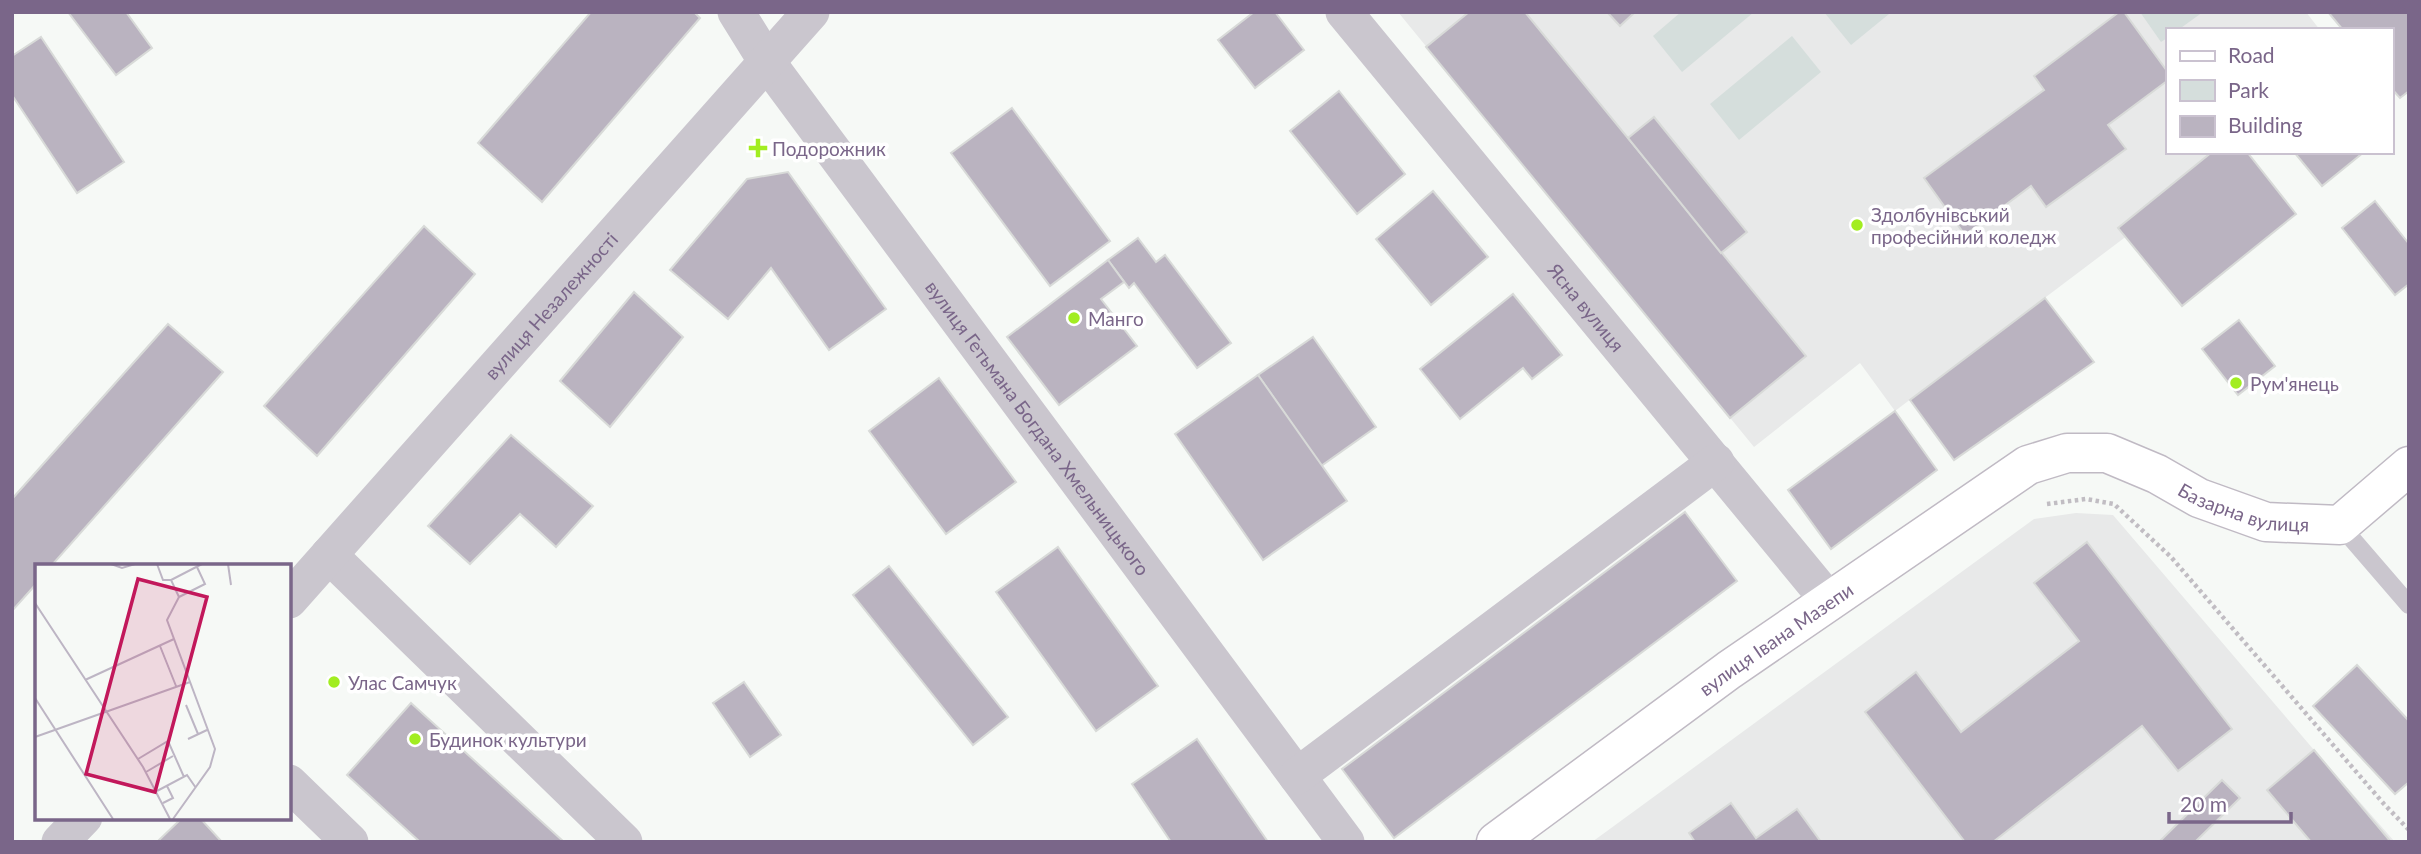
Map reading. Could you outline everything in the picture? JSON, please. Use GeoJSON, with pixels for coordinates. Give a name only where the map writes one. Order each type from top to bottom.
{"type":"FeatureCollection","features":[{"type":"Feature","properties":{"kind":"main road","name":"Базарна вулиця"},"geometry":{"type":"LineString","coordinates":[[2067,453],[2107,453],[2157,474],[2199,498],[2266,522],[2340,524]]}},
{"type":"Feature","properties":{"kind":"main road","name":"вулиця Івана Мазепи"},"geometry":{"type":"LineString","coordinates":[[1496,842],[1729,670],[1829,600],[2028,465],[2067,453]]}},
{"type":"Feature","properties":{"kind":"main road"},"geometry":{"type":"LineString","coordinates":[[2340,524],[2409,466]]}},
{"type":"Feature","properties":{"kind":"street","name":"вулиця Гетьмана Богдана Хмельницького"},"geometry":{"type":"LineString","coordinates":[[715,12],[761,68],[1346,842]]}},
{"type":"Feature","properties":{"kind":"street","name":"вулиця Гетьмана Богдана Хмельницького"},"geometry":{"type":"LineString","coordinates":[[736,12],[761,68],[1323,842]]}},
{"type":"Feature","properties":{"kind":"street","name":"вулиця Незалежності"},"geometry":{"type":"LineString","coordinates":[[290,599],[811,12]]}},
{"type":"Feature","properties":{"kind":"street","name":"Ясна вулиця"},"geometry":{"type":"LineString","coordinates":[[1344,12],[1829,600]]}},
{"type":"Feature","properties":{"kind":"street"},"geometry":{"type":"LineString","coordinates":[[1297,776],[1716,462]]}},
{"type":"Feature","properties":{"kind":"street"},"geometry":{"type":"LineString","coordinates":[[328,555],[624,842]]}},
{"type":"Feature","properties":{"kind":"street"},"geometry":{"type":"LineString","coordinates":[[290,784],[349,842]]}},
{"type":"Feature","properties":{"kind":"street"},"geometry":{"type":"LineString","coordinates":[[60,842],[82,819]]}},
{"type":"Feature","properties":{"kind":"lane"},"geometry":{"type":"LineString","coordinates":[[2340,524],[2409,605]]}},
{"type":"Feature","properties":{"kind":"path"},"geometry":{"type":"LineString","coordinates":[[2038,505],[2087,499],[2114,504],[2171,557],[2409,830]]}},
{"type":"Feature","properties":{"kind":"shaded area","name":"Здолбунівський професійний коледж"},"geometry":{"type":"Polygon","coordinates":[[[1398,12],[2306,12],[2318,28],[2166,28],[2166,154],[2235,154],[1895,411],[1860,363],[1754,447],[1398,12]]]}},
{"type":"Feature","properties":{"kind":"shaded area"},"geometry":{"type":"Polygon","coordinates":[[[2076,513],[2113,515],[2395,842],[1592,842],[2034,519],[2076,513]]]}},
{"type":"Feature","properties":{"kind":"green space"},"geometry":{"type":"Polygon","coordinates":[[[1681,12],[1754,12],[1682,72],[1653,36],[1681,12]]]}},
{"type":"Feature","properties":{"kind":"green space"},"geometry":{"type":"Polygon","coordinates":[[[1824,12],[1887,12],[1889,14],[1851,45],[1824,12]]]}},
{"type":"Feature","properties":{"kind":"green space"},"geometry":{"type":"Polygon","coordinates":[[[2140,12],[2203,12],[2181,28],[2166,28],[2166,39],[2161,42],[2140,12]]]}},
{"type":"Feature","properties":{"kind":"green space"},"geometry":{"type":"Polygon","coordinates":[[[1792,36],[1821,72],[1739,140],[1710,104],[1792,36]]]}},
{"type":"Feature","properties":{"kind":"building"},"geometry":{"type":"Polygon","coordinates":[[[68,12],[126,12],[152,48],[116,75],[68,12]]]}},
{"type":"Feature","properties":{"kind":"building"},"geometry":{"type":"Polygon","coordinates":[[[591,12],[694,12],[700,18],[542,202],[478,143],[591,12]]]}},
{"type":"Feature","properties":{"kind":"building"},"geometry":{"type":"Polygon","coordinates":[[[1254,12],[1275,12],[1304,50],[1255,88],[1218,40],[1254,12]]]}},
{"type":"Feature","properties":{"kind":"building"},"geometry":{"type":"Polygon","coordinates":[[[1469,12],[1525,12],[1806,356],[1730,418],[1426,47],[1469,12]]]}},
{"type":"Feature","properties":{"kind":"building"},"geometry":{"type":"Polygon","coordinates":[[[1607,12],[1635,12],[1620,26],[1607,12]]]}},
{"type":"Feature","properties":{"kind":"building"},"geometry":{"type":"Polygon","coordinates":[[[2119,12],[2124,12],[2166,70],[2166,82],[2108,125],[2126,149],[2046,207],[2031,186],[1965,235],[1924,178],[2044,90],[2034,76],[2119,12]]]}},
{"type":"Feature","properties":{"kind":"building"},"geometry":{"type":"Polygon","coordinates":[[[2328,12],[2409,12],[2409,91],[2400,98],[2393,90],[2393,28],[2341,28],[2328,12]]]}},
{"type":"Feature","properties":{"kind":"building"},"geometry":{"type":"Polygon","coordinates":[[[41,37],[124,162],[77,193],[12,95],[12,56],[41,37]]]}},
{"type":"Feature","properties":{"kind":"building"},"geometry":{"type":"Polygon","coordinates":[[[1339,91],[1405,174],[1357,214],[1290,131],[1339,91]]]}},
{"type":"Feature","properties":{"kind":"building"},"geometry":{"type":"Polygon","coordinates":[[[1012,108],[1110,241],[1050,286],[951,153],[1012,108]]]}},
{"type":"Feature","properties":{"kind":"building"},"geometry":{"type":"Polygon","coordinates":[[[1654,117],[1747,232],[1721,253],[1628,138],[1654,117]]]}},
{"type":"Feature","properties":{"kind":"building"},"geometry":{"type":"Polygon","coordinates":[[[2210,154],[2249,154],[2296,214],[2182,306],[2118,228],[2210,154]]]}},
{"type":"Feature","properties":{"kind":"building"},"geometry":{"type":"Polygon","coordinates":[[[2296,154],[2362,154],[2322,186],[2296,154]]]}},
{"type":"Feature","properties":{"kind":"building"},"geometry":{"type":"Polygon","coordinates":[[[788,172],[886,309],[829,350],[771,268],[728,319],[670,270],[747,179],[788,172]]]}},
{"type":"Feature","properties":{"kind":"building"},"geometry":{"type":"Polygon","coordinates":[[[1433,191],[1488,257],[1431,305],[1376,239],[1433,191]]]}},
{"type":"Feature","properties":{"kind":"building"},"geometry":{"type":"Polygon","coordinates":[[[2375,201],[2409,244],[2409,284],[2395,295],[2342,228],[2375,201]]]}},
{"type":"Feature","properties":{"kind":"building"},"geometry":{"type":"Polygon","coordinates":[[[424,226],[475,274],[317,456],[264,406],[424,226]]]}},
{"type":"Feature","properties":{"kind":"building"},"geometry":{"type":"Polygon","coordinates":[[[1138,238],[1156,262],[1165,255],[1231,343],[1197,368],[1134,283],[1129,288],[1108,260],[1138,238]]]}},
{"type":"Feature","properties":{"kind":"building","name":"Манго"},"geometry":{"type":"Polygon","coordinates":[[[1108,260],[1124,282],[1101,299],[1137,346],[1059,405],[1007,337],[1108,260]]]}},
{"type":"Feature","properties":{"kind":"building"},"geometry":{"type":"Polygon","coordinates":[[[634,292],[683,337],[610,427],[560,381],[634,292]]]}},
{"type":"Feature","properties":{"kind":"building"},"geometry":{"type":"Polygon","coordinates":[[[1513,294],[1562,355],[1532,379],[1523,368],[1460,419],[1420,369],[1513,294]]]}},
{"type":"Feature","properties":{"kind":"building"},"geometry":{"type":"Polygon","coordinates":[[[2045,298],[2094,362],[1954,460],[1910,400],[2045,298]]]}},
{"type":"Feature","properties":{"kind":"building"},"geometry":{"type":"Polygon","coordinates":[[[2239,320],[2275,366],[2238,395],[2202,349],[2239,320]]]}},
{"type":"Feature","properties":{"kind":"building"},"geometry":{"type":"Polygon","coordinates":[[[168,324],[223,372],[53,564],[35,564],[35,585],[12,611],[12,499],[168,324]]]}},
{"type":"Feature","properties":{"kind":"building"},"geometry":{"type":"Polygon","coordinates":[[[1313,337],[1376,427],[1321,466],[1258,375],[1313,337]]]}},
{"type":"Feature","properties":{"kind":"building"},"geometry":{"type":"Polygon","coordinates":[[[1258,375],[1347,501],[1263,560],[1175,434],[1258,375]]]}},
{"type":"Feature","properties":{"kind":"building"},"geometry":{"type":"Polygon","coordinates":[[[939,378],[1016,482],[946,534],[869,431],[939,378]]]}},
{"type":"Feature","properties":{"kind":"building"},"geometry":{"type":"Polygon","coordinates":[[[1895,411],[1937,470],[1831,549],[1788,490],[1895,411]]]}},
{"type":"Feature","properties":{"kind":"building"},"geometry":{"type":"Polygon","coordinates":[[[511,435],[593,506],[556,547],[520,514],[470,564],[428,526],[511,435]]]}},
{"type":"Feature","properties":{"kind":"building"},"geometry":{"type":"Polygon","coordinates":[[[1685,512],[1737,581],[1394,838],[1342,769],[1685,512]]]}},
{"type":"Feature","properties":{"kind":"building"},"geometry":{"type":"Polygon","coordinates":[[[2087,542],[2232,729],[2178,771],[2142,726],[1993,842],[1965,842],[1865,712],[1916,672],[1961,732],[2079,641],[2034,583],[2087,542]]]}},
{"type":"Feature","properties":{"kind":"building"},"geometry":{"type":"Polygon","coordinates":[[[1058,547],[1158,686],[1096,731],[996,592],[1058,547]]]}},
{"type":"Feature","properties":{"kind":"building"},"geometry":{"type":"Polygon","coordinates":[[[889,566],[1008,717],[973,745],[853,595],[889,566]]]}},
{"type":"Feature","properties":{"kind":"building"},"geometry":{"type":"Polygon","coordinates":[[[2357,665],[2409,721],[2409,782],[2395,794],[2313,706],[2357,665]]]}},
{"type":"Feature","properties":{"kind":"building"},"geometry":{"type":"Polygon","coordinates":[[[744,682],[781,735],[750,757],[713,703],[744,682]]]}},
{"type":"Feature","properties":{"kind":"building","name":"Будинок культури"},"geometry":{"type":"Polygon","coordinates":[[[411,703],[564,842],[420,842],[347,775],[411,703]]]}},
{"type":"Feature","properties":{"kind":"building"},"geometry":{"type":"Polygon","coordinates":[[[1197,739],[1268,842],[1171,842],[1132,784],[1197,739]]]}},
{"type":"Feature","properties":{"kind":"building"},"geometry":{"type":"Polygon","coordinates":[[[2314,750],[2391,842],[2311,842],[2267,790],[2314,750]]]}},
{"type":"Feature","properties":{"kind":"building"},"geometry":{"type":"Polygon","coordinates":[[[2222,780],[2240,798],[2195,842],[2159,842],[2222,780]]]}},
{"type":"Feature","properties":{"kind":"building"},"geometry":{"type":"Polygon","coordinates":[[[1731,803],[1756,838],[1797,809],[1821,842],[1695,842],[1689,833],[1731,803]]]}},
{"type":"Feature","properties":{"kind":"building"},"geometry":{"type":"Polygon","coordinates":[[[181,819],[201,819],[222,842],[157,842],[181,819]]]}},
{"type":"Feature","properties":{"kind":"place","name":"Подорожник"},"geometry":{"type":"Point","coordinates":[758,148]}},
{"type":"Feature","properties":{"kind":"place","name":"Здолбунівський професійний коледж"},"geometry":{"type":"Point","coordinates":[1857,225]}},
{"type":"Feature","properties":{"kind":"place","name":"Манго"},"geometry":{"type":"Point","coordinates":[1074,318]}},
{"type":"Feature","properties":{"kind":"place","name":"Рум'янець"},"geometry":{"type":"Point","coordinates":[2236,383]}},
{"type":"Feature","properties":{"kind":"place","name":"Улас Самчук"},"geometry":{"type":"Point","coordinates":[334,682]}},
{"type":"Feature","properties":{"kind":"place","name":"Будинок культури"},"geometry":{"type":"Point","coordinates":[415,739]}}]}
